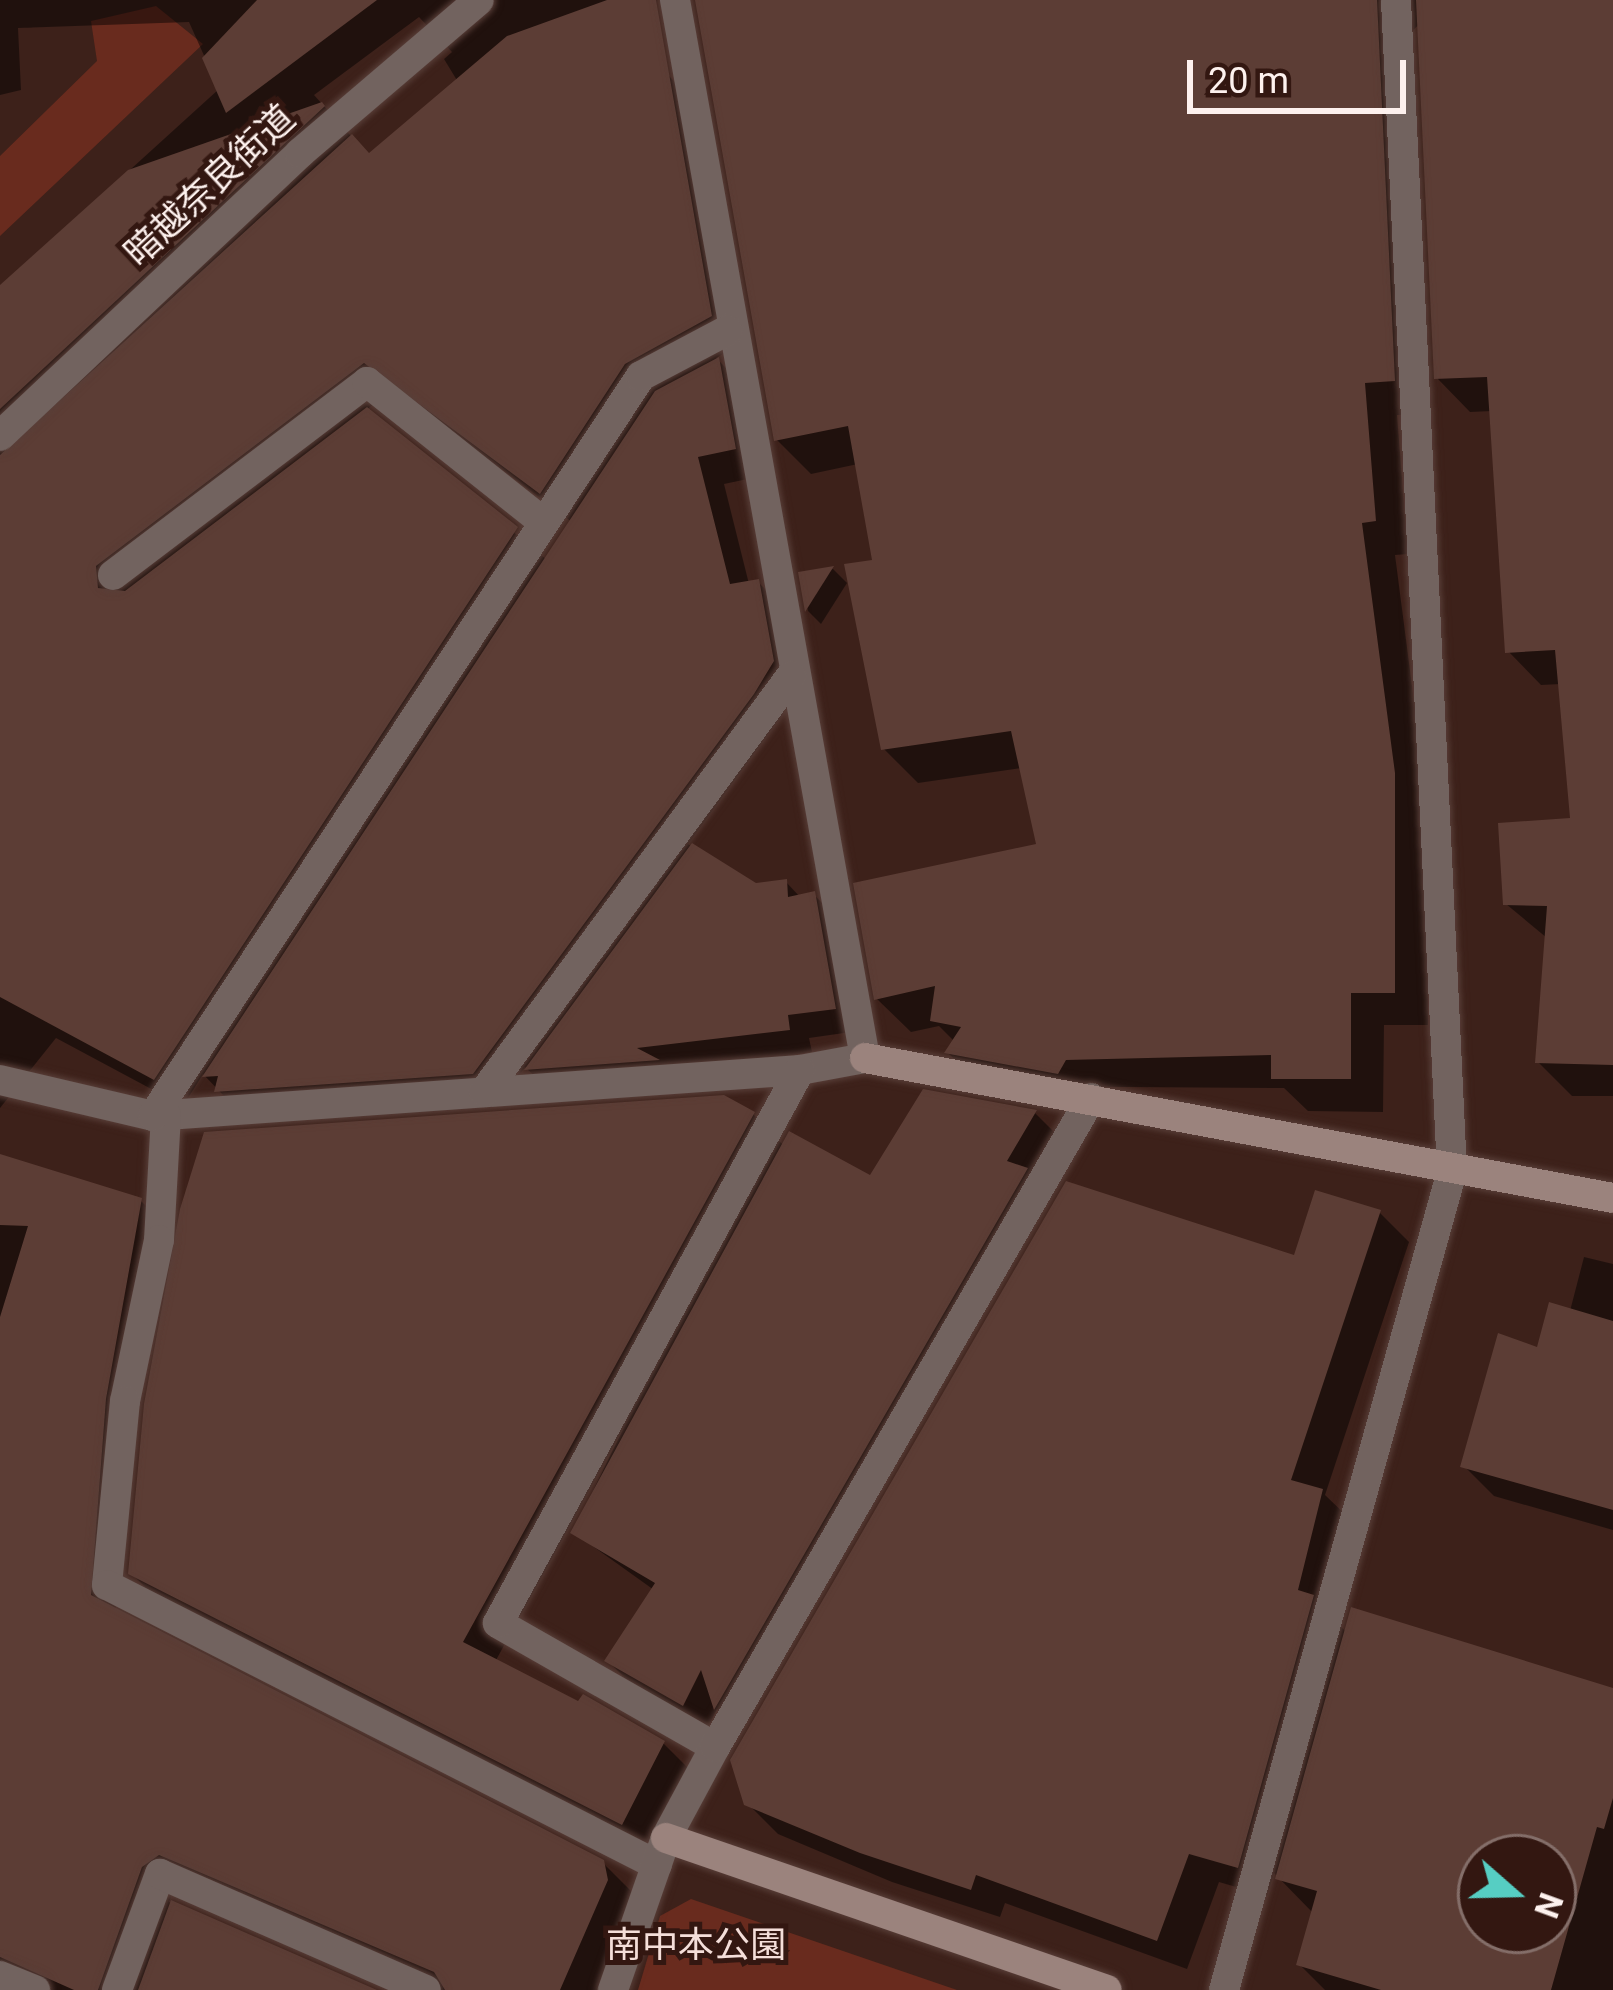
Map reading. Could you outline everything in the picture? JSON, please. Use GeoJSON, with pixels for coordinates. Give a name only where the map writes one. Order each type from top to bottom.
{"type":"FeatureCollection","features":[{"type":"Feature","properties":{"kind":"street","name":"暗越奈良街道"},"geometry":{"type":"LineString","coordinates":[[0,436],[300,154],[479,0]]}},
{"type":"Feature","properties":{"kind":"street"},"geometry":{"type":"LineString","coordinates":[[674,0],[728,330],[865,1058]]}},
{"type":"Feature","properties":{"kind":"street"},"geometry":{"type":"LineString","coordinates":[[1224,1990],[1452,1171],[1396,0]]}},
{"type":"Feature","properties":{"kind":"street"},"geometry":{"type":"LineString","coordinates":[[728,330],[640,376],[159,1116],[159,1240],[125,1401],[107,1585],[662,1851],[1106,1990]]}},
{"type":"Feature","properties":{"kind":"street"},"geometry":{"type":"LineString","coordinates":[[113,575],[367,382],[543,522]]}},
{"type":"Feature","properties":{"kind":"street"},"geometry":{"type":"LineString","coordinates":[[484,1092],[791,676]]}},
{"type":"Feature","properties":{"kind":"street"},"geometry":{"type":"LineString","coordinates":[[0,1081],[159,1116],[800,1070],[865,1058],[1613,1198]]}},
{"type":"Feature","properties":{"kind":"street"},"geometry":{"type":"LineString","coordinates":[[715,1747],[498,1622],[800,1070]]}},
{"type":"Feature","properties":{"kind":"street"},"geometry":{"type":"LineString","coordinates":[[613,1990],[662,1851],[715,1747],[1091,1098]]}},
{"type":"Feature","properties":{"kind":"street"},"geometry":{"type":"LineString","coordinates":[[118,1990],[160,1874],[425,1990]]}},
{"type":"Feature","properties":{"kind":"street"},"geometry":{"type":"LineString","coordinates":[[0,1976],[35,1990]]}},
{"type":"Feature","properties":{"kind":"green space"},"geometry":{"type":"Polygon","coordinates":[[[156,6],[203,44],[0,236],[0,156],[97,61],[91,21],[156,6]]]}},
{"type":"Feature","properties":{"kind":"green space","name":"南中本公園"},"geometry":{"type":"Polygon","coordinates":[[[691,1899],[957,1990],[638,1990],[660,1916],[691,1899]]]}},
{"type":"Feature","properties":{"kind":"building"},"geometry":{"type":"Polygon","coordinates":[[[257,0],[377,0],[226,113],[202,58],[257,0]]]}},
{"type":"Feature","properties":{"kind":"building"},"geometry":{"type":"Polygon","coordinates":[[[607,0],[656,0],[712,316],[625,364],[540,494],[364,363],[96,566],[98,588],[125,591],[367,407],[518,527],[154,1080],[0,997],[0,455],[352,134],[369,153],[507,36],[607,0]]]}},
{"type":"Feature","properties":{"kind":"building"},"geometry":{"type":"Polygon","coordinates":[[[695,0],[1377,0],[1395,381],[1365,383],[1376,521],[1362,523],[1395,773],[1395,993],[1351,993],[1351,1079],[1271,1079],[1271,1055],[1066,1060],[1058,1074],[944,1053],[961,1027],[930,1021],[935,986],[874,1000],[853,883],[1036,844],[1011,731],[881,750],[844,564],[872,560],[848,426],[774,441],[695,0]]]}},
{"type":"Feature","properties":{"kind":"building"},"geometry":{"type":"Polygon","coordinates":[[[1416,0],[1613,0],[1613,1065],[1535,1063],[1547,906],[1503,905],[1498,823],[1570,818],[1555,650],[1505,653],[1487,377],[1434,379],[1416,0]]]}},
{"type":"Feature","properties":{"kind":"building"},"geometry":{"type":"Polygon","coordinates":[[[322,102],[325,106],[0,409],[0,285],[128,170],[322,102]]]}},
{"type":"Feature","properties":{"kind":"building"},"geometry":{"type":"Polygon","coordinates":[[[719,357],[736,449],[698,457],[730,584],[759,579],[774,661],[754,694],[473,1074],[214,1092],[218,1076],[202,1077],[655,391],[719,357]]]}},
{"type":"Feature","properties":{"kind":"building"},"geometry":{"type":"Polygon","coordinates":[[[834,566],[805,612],[798,572],[834,566]]]}},
{"type":"Feature","properties":{"kind":"building"},"geometry":{"type":"Polygon","coordinates":[[[692,843],[756,883],[787,879],[788,897],[815,891],[836,1009],[788,1015],[790,1030],[637,1048],[660,1060],[524,1070],[692,843]]]}},
{"type":"Feature","properties":{"kind":"building"},"geometry":{"type":"Polygon","coordinates":[[[923,1089],[1037,1110],[1007,1161],[1028,1168],[714,1710],[701,1670],[683,1706],[604,1661],[655,1583],[570,1533],[789,1131],[870,1175],[923,1089]]]}},
{"type":"Feature","properties":{"kind":"building"},"geometry":{"type":"Polygon","coordinates":[[[724,1095],[755,1112],[463,1642],[578,1701],[583,1694],[665,1741],[622,1825],[128,1574],[144,1404],[180,1209],[204,1132],[724,1095]]]}},
{"type":"Feature","properties":{"kind":"building"},"geometry":{"type":"Polygon","coordinates":[[[0,1154],[142,1198],[106,1399],[91,1595],[604,1860],[608,1880],[560,1990],[445,1990],[434,1972],[159,1855],[142,1867],[98,1990],[74,1990],[0,1957],[0,1317],[28,1226],[0,1225],[0,1154]]]}},
{"type":"Feature","properties":{"kind":"building"},"geometry":{"type":"Polygon","coordinates":[[[1066,1181],[1294,1255],[1315,1190],[1381,1210],[1291,1480],[1323,1489],[1298,1590],[1314,1595],[1238,1868],[1189,1854],[1157,1941],[976,1875],[971,1890],[860,1853],[744,1805],[730,1760],[1066,1181]]]}},
{"type":"Feature","properties":{"kind":"building"},"geometry":{"type":"Polygon","coordinates":[[[1549,1302],[1613,1321],[1613,1510],[1460,1467],[1498,1333],[1537,1347],[1549,1302]]]}},
{"type":"Feature","properties":{"kind":"building"},"geometry":{"type":"Polygon","coordinates":[[[1351,1607],[1613,1688],[1613,1798],[1604,1829],[1597,1827],[1577,1898],[1577,1834],[1457,1834],[1457,1954],[1561,1954],[1551,1990],[1381,1990],[1296,1965],[1317,1891],[1275,1879],[1351,1607]]]}},
{"type":"Feature","properties":{"kind":"building"},"geometry":{"type":"Polygon","coordinates":[[[171,1900],[377,1990],[138,1990],[171,1900]]]}}]}
